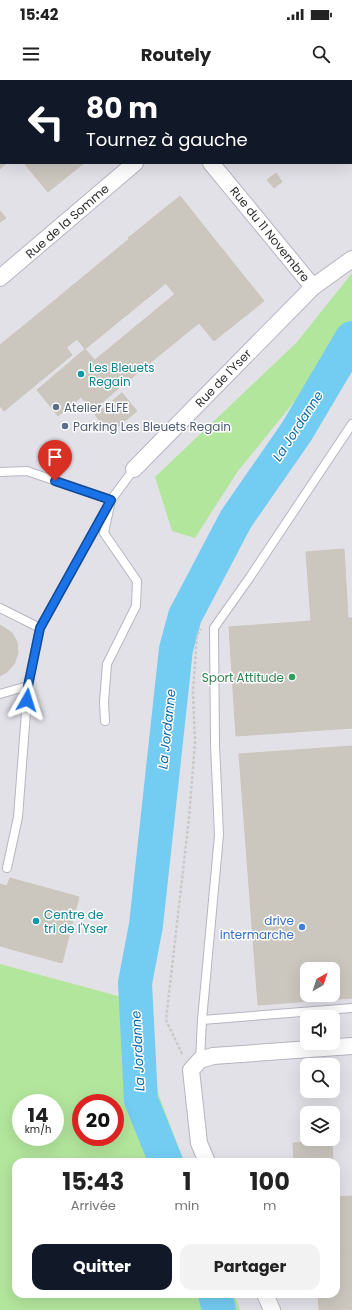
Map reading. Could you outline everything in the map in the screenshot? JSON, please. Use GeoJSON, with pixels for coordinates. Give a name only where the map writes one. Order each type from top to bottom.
{"type":"FeatureCollection","features":[{"type":"Feature","properties":{"kind":"street","name":"Rue de la Somme"},"geometry":{"type":"LineString","coordinates":[[0,278],[134,164]]}},
{"type":"Feature","properties":{"kind":"street","name":"Rue du 11 Novembre"},"geometry":{"type":"LineString","coordinates":[[212,164],[313,287],[352,259]]}},
{"type":"Feature","properties":{"kind":"street","name":"Rue de l'Yser"},"geometry":{"type":"LineString","coordinates":[[134,469],[313,287]]}},
{"type":"Feature","properties":{"kind":"street"},"geometry":{"type":"LineString","coordinates":[[205,1158],[199,1143],[191,1070],[200,1060],[213,1056],[352,1046]]}},
{"type":"Feature","properties":{"kind":"street"},"geometry":{"type":"LineString","coordinates":[[267,1298],[272,1310]]}},
{"type":"Feature","properties":{"kind":"lane"},"geometry":{"type":"LineString","coordinates":[[200,1060],[202,1020],[219,835],[214,628],[250,577],[352,424]]}},
{"type":"Feature","properties":{"kind":"lane"},"geometry":{"type":"LineString","coordinates":[[7,868],[18,816],[28,686],[40,628],[111,500],[134,469]]}},
{"type":"Feature","properties":{"kind":"lane"},"geometry":{"type":"LineString","coordinates":[[0,472],[27,471],[111,500]]}},
{"type":"Feature","properties":{"kind":"lane"},"geometry":{"type":"LineString","coordinates":[[105,721],[104,702],[107,664],[136,606],[137,581],[104,533],[111,500]]}},
{"type":"Feature","properties":{"kind":"lane"},"geometry":{"type":"LineString","coordinates":[[0,608],[40,628]]}},
{"type":"Feature","properties":{"kind":"lane"},"geometry":{"type":"LineString","coordinates":[[0,694],[28,686]]}},
{"type":"Feature","properties":{"kind":"lane"},"geometry":{"type":"LineString","coordinates":[[202,1020],[352,1008]]}},
{"type":"Feature","properties":{"kind":"shaded area"},"geometry":{"type":"Polygon","coordinates":[[[0,164],[352,164],[352,1310],[240,1310],[236,1298],[340,1298],[340,1158],[182,1158],[122,997],[0,964],[0,164]]]}},
{"type":"Feature","properties":{"kind":"green space"},"geometry":{"type":"Polygon","coordinates":[[[352,273],[352,325],[294,402],[238,471],[195,538],[172,531],[155,477],[297,342],[352,273]]]}},
{"type":"Feature","properties":{"kind":"green space"},"geometry":{"type":"Polygon","coordinates":[[[0,964],[122,997],[182,1158],[12,1158],[12,1298],[236,1298],[240,1310],[0,1310],[0,964]]]}},
{"type":"Feature","properties":{"kind":"building"},"geometry":{"type":"Polygon","coordinates":[[[0,164],[6,164],[0,169],[0,164]]]}},
{"type":"Feature","properties":{"kind":"building"},"geometry":{"type":"Polygon","coordinates":[[[25,164],[83,164],[48,192],[25,164]]]}},
{"type":"Feature","properties":{"kind":"building"},"geometry":{"type":"Polygon","coordinates":[[[276,173],[282,182],[274,188],[267,180],[276,173]]]}},
{"type":"Feature","properties":{"kind":"building"},"geometry":{"type":"Polygon","coordinates":[[[180,196],[223,250],[173,292],[128,238],[180,196]]]}},
{"type":"Feature","properties":{"kind":"building"},"geometry":{"type":"Polygon","coordinates":[[[0,211],[6,218],[0,222],[0,211]]]}},
{"type":"Feature","properties":{"kind":"building"},"geometry":{"type":"Polygon","coordinates":[[[129,239],[166,283],[85,349],[49,305],[129,239]]]}},
{"type":"Feature","properties":{"kind":"building"},"geometry":{"type":"Polygon","coordinates":[[[223,250],[264,301],[214,341],[173,292],[223,250]]]}},
{"type":"Feature","properties":{"kind":"building"},"geometry":{"type":"Polygon","coordinates":[[[175,294],[199,323],[119,388],[95,360],[175,294]]]}},
{"type":"Feature","properties":{"kind":"building"},"geometry":{"type":"Polygon","coordinates":[[[49,305],[77,339],[0,401],[0,345],[49,305]]]}},
{"type":"Feature","properties":{"kind":"building"},"geometry":{"type":"Polygon","coordinates":[[[66,347],[72,355],[4,411],[0,406],[0,401],[66,347]]]}},
{"type":"Feature","properties":{"kind":"building","name":"Les Bleuets Regain"},"geometry":{"type":"Polygon","coordinates":[[[85,349],[119,388],[92,411],[81,397],[58,416],[37,390],[85,349]]]}},
{"type":"Feature","properties":{"kind":"building"},"geometry":{"type":"Polygon","coordinates":[[[122,393],[137,411],[110,433],[95,415],[122,393]]]}},
{"type":"Feature","properties":{"kind":"building","name":"Sport Attitude"},"geometry":{"type":"Polygon","coordinates":[[[344,549],[348,618],[352,618],[352,728],[236,736],[229,627],[311,621],[306,552],[344,549]]]}},
{"type":"Feature","properties":{"kind":"building"},"geometry":{"type":"Polygon","coordinates":[[[0,625],[12,633],[17,642],[18,653],[14,664],[7,672],[0,676],[0,625]]]}},
{"type":"Feature","properties":{"kind":"building"},"geometry":{"type":"Polygon","coordinates":[[[352,746],[352,879],[249,886],[239,754],[352,746]]]}},
{"type":"Feature","properties":{"kind":"building","name":"Centre de tri de l'Yser"},"geometry":{"type":"Polygon","coordinates":[[[10,878],[79,897],[62,963],[0,946],[0,884],[7,886],[10,878]]]}},
{"type":"Feature","properties":{"kind":"building","name":"drive intermarche"},"geometry":{"type":"Polygon","coordinates":[[[352,879],[352,998],[340,999],[340,962],[300,962],[300,1002],[258,1005],[249,886],[352,879]]]}},
{"type":"Feature","properties":{"kind":"building"},"geometry":{"type":"Polygon","coordinates":[[[293,1143],[300,1143],[300,1146],[332,1146],[333,1158],[294,1158],[293,1143]]]}},
{"type":"Feature","properties":{"kind":"building"},"geometry":{"type":"Polygon","coordinates":[[[352,1196],[352,1253],[340,1253],[340,1197],[352,1196]]]}},
{"type":"Feature","properties":{"kind":"building"},"geometry":{"type":"Polygon","coordinates":[[[340,1253],[352,1253],[352,1309],[319,1310],[318,1298],[340,1298],[340,1253]]]}},
{"type":"Feature","properties":{"kind":"waterway","name":"La Jordanne"},"geometry":{"type":"LineString","coordinates":[[164,1158],[141,1100],[135,983],[146,925],[176,649],[185,616],[236,519],[297,431],[352,338]]}},
{"type":"Feature","properties":{"kind":"waterway","name":"La Jordanne"},"geometry":{"type":"LineString","coordinates":[[216,1298],[219,1310]]}},
{"type":"Feature","properties":{"kind":"place","name":"Les Bleuets Regain"},"geometry":{"type":"Point","coordinates":[81,374]}},
{"type":"Feature","properties":{"kind":"place","name":"Atelier ELFE"},"geometry":{"type":"Point","coordinates":[56,407]}},
{"type":"Feature","properties":{"kind":"place","name":"Parking Les Bleuets Regain"},"geometry":{"type":"Point","coordinates":[65,426]}},
{"type":"Feature","properties":{"kind":"place","name":"Sport Attitude"},"geometry":{"type":"Point","coordinates":[292,677]}},
{"type":"Feature","properties":{"kind":"place","name":"Centre de tri de l'Yser"},"geometry":{"type":"Point","coordinates":[36,921]}},
{"type":"Feature","properties":{"kind":"place","name":"drive intermarche"},"geometry":{"type":"Point","coordinates":[302,927]}},
{"type":"Feature","properties":{"kind":"route"},"geometry":{"type":"LineString","coordinates":[[27,700],[28,686],[40,628],[111,500],[55,481]]}}]}
